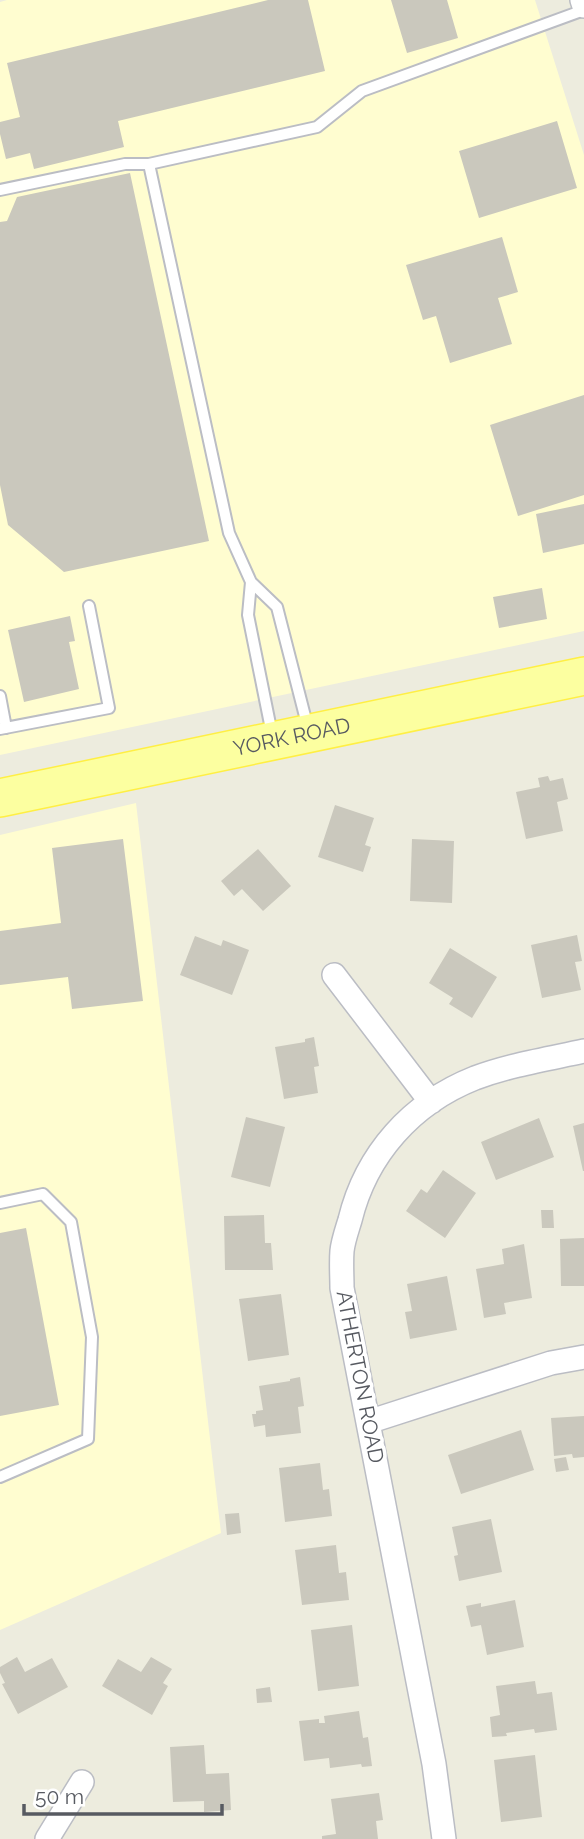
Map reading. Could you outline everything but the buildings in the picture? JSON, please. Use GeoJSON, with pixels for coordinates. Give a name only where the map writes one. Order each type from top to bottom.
{"type":"FeatureCollection","features":[{"type":"Feature","properties":{"kind":"main road","name":"YORK ROAD"},"geometry":{"type":"LineString","coordinates":[[0,798],[584,676]]}},
{"type":"Feature","properties":{"kind":"street"},"geometry":{"type":"LineString","coordinates":[[582,0],[584,8]]}},
{"type":"Feature","properties":{"kind":"street"},"geometry":{"type":"LineString","coordinates":[[334,975],[430,1102]]}},
{"type":"Feature","properties":{"kind":"street","name":"ATHERTON ROAD"},"geometry":{"type":"LineString","coordinates":[[444,1839],[434,1764],[342,1288],[342,1249],[354,1203],[372,1162],[397,1129],[430,1102],[474,1079],[520,1064],[584,1051]]}},
{"type":"Feature","properties":{"kind":"street"},"geometry":{"type":"LineString","coordinates":[[368,1422],[551,1363],[584,1357]]}},
{"type":"Feature","properties":{"kind":"street"},"geometry":{"type":"LineString","coordinates":[[47,1839],[82,1782]]}},
{"type":"Feature","properties":{"kind":"lane"},"geometry":{"type":"LineString","coordinates":[[0,190],[125,164],[149,164],[317,127],[362,90],[584,8]]}},
{"type":"Feature","properties":{"kind":"lane"},"geometry":{"type":"LineString","coordinates":[[149,164],[229,533],[251,582],[278,607],[309,732]]}},
{"type":"Feature","properties":{"kind":"lane"},"geometry":{"type":"LineString","coordinates":[[251,582],[248,615],[273,740]]}},
{"type":"Feature","properties":{"kind":"lane"},"geometry":{"type":"LineString","coordinates":[[0,696],[3,728],[109,708],[89,606]]}},
{"type":"Feature","properties":{"kind":"lane"},"geometry":{"type":"LineString","coordinates":[[0,1203],[43,1194],[71,1222],[92,1336],[88,1439],[0,1477]]}},
{"type":"Feature","properties":{"kind":"shaded area"},"geometry":{"type":"Polygon","coordinates":[[[535,0],[584,155],[584,631],[0,755],[0,2],[535,0]]]}},
{"type":"Feature","properties":{"kind":"shaded area"},"geometry":{"type":"Polygon","coordinates":[[[136,803],[221,1533],[0,1630],[0,835],[136,803]]]}}]}
